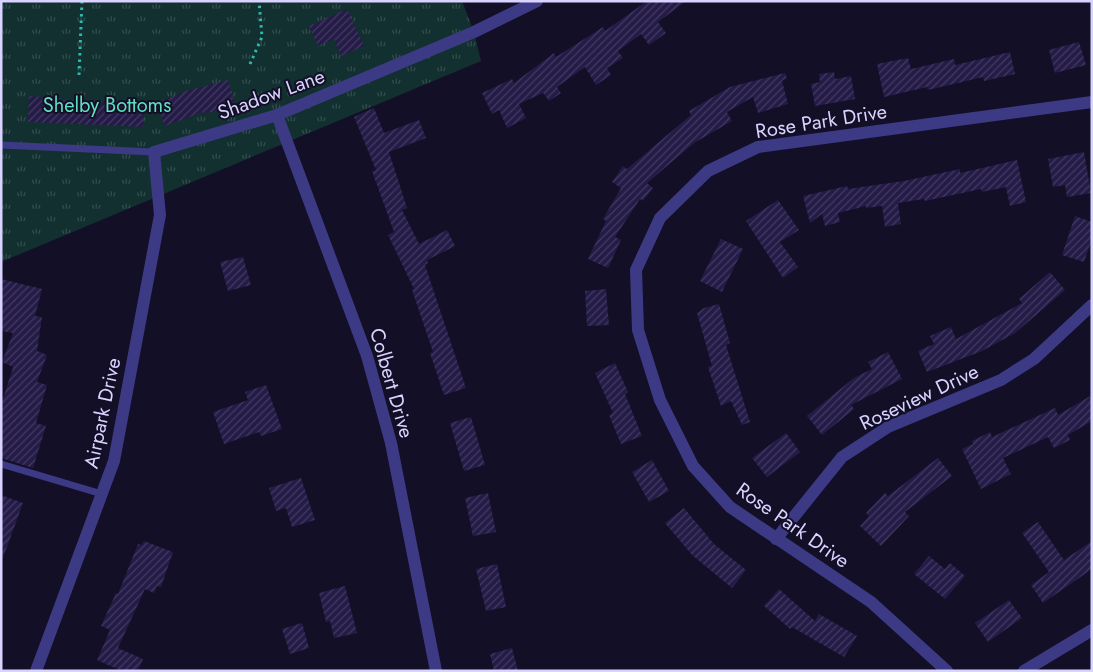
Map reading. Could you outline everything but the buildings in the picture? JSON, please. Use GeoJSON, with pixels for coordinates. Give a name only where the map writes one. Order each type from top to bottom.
{"type":"FeatureCollection","features":[{"type":"Feature","properties":{"kind":"street","name":"Shadow Lane"},"geometry":{"type":"LineString","coordinates":[[154,152],[277,115],[474,32],[537,1]]}},
{"type":"Feature","properties":{"kind":"street","name":"Rose Park Drive"},"geometry":{"type":"LineString","coordinates":[[947,671],[870,602],[730,507],[693,466],[660,400],[638,330],[636,270],[660,218],[708,171],[758,148],[1092,102]]}},
{"type":"Feature","properties":{"kind":"street","name":"Colbert Drive"},"geometry":{"type":"LineString","coordinates":[[277,115],[367,356],[391,444],[436,671]]}},
{"type":"Feature","properties":{"kind":"street","name":"Airpark Drive"},"geometry":{"type":"LineString","coordinates":[[36,671],[114,461],[160,215],[154,152]]}},
{"type":"Feature","properties":{"kind":"street","name":"Roseview Drive"},"geometry":{"type":"LineString","coordinates":[[776,539],[842,456],[888,427],[1001,380],[1034,359],[1092,305]]}},
{"type":"Feature","properties":{"kind":"street"},"geometry":{"type":"LineString","coordinates":[[1024,671],[1092,630]]}},
{"type":"Feature","properties":{"kind":"lane","name":"Shadow Lane"},"geometry":{"type":"LineString","coordinates":[[1,145],[154,152]]}},
{"type":"Feature","properties":{"kind":"lane"},"geometry":{"type":"LineString","coordinates":[[1,464],[102,494]]}},
{"type":"Feature","properties":{"kind":"path"},"geometry":{"type":"LineString","coordinates":[[79,75],[82,1]]}},
{"type":"Feature","properties":{"kind":"path"},"geometry":{"type":"LineString","coordinates":[[250,64],[262,37],[259,1]]}},
{"type":"Feature","properties":{"kind":"green space","name":"Shelby Bottoms"},"geometry":{"type":"Polygon","coordinates":[[[1,1],[462,1],[474,32],[481,61],[1,262],[1,1]]]}}]}
